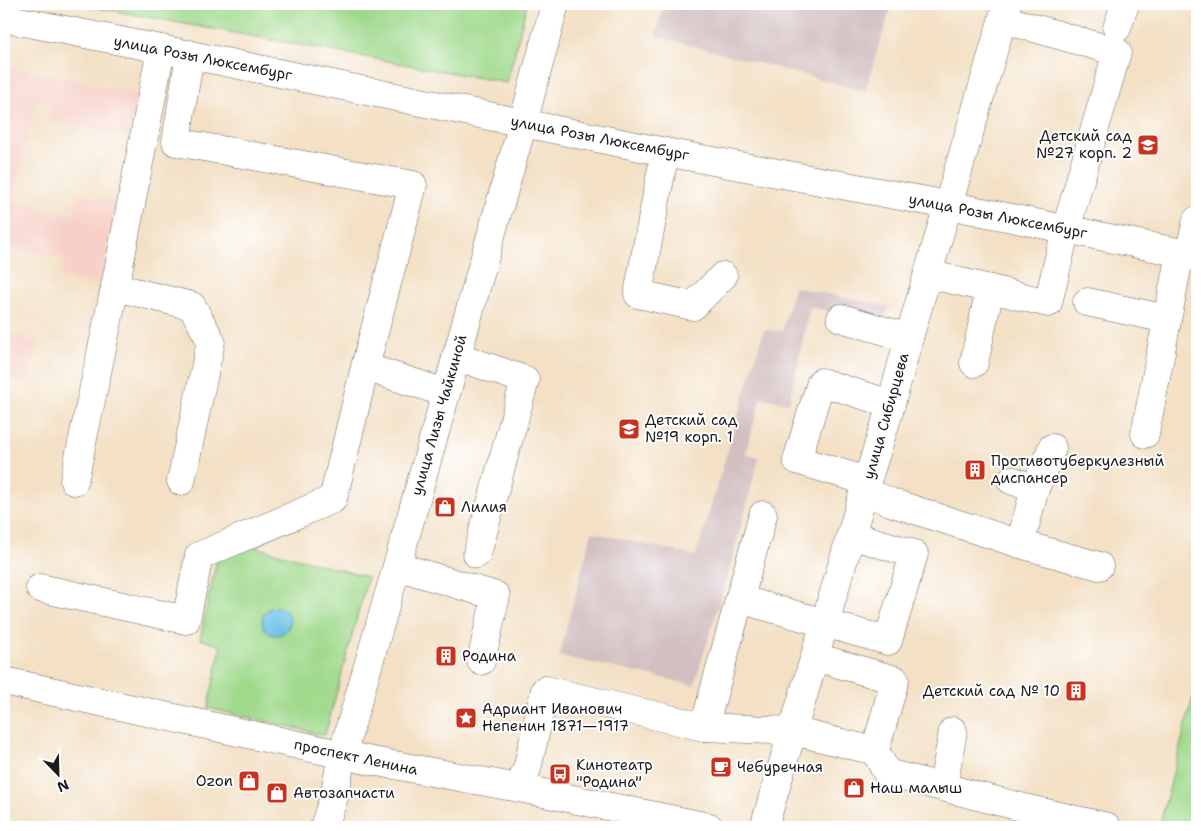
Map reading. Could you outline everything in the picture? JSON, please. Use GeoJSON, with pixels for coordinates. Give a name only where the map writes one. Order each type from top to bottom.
{"type":"FeatureCollection","features":[{"type":"Feature","properties":{"kind":"street","name":"улица Лизы Чайкиной"},"geometry":{"type":"LineString","coordinates":[[324,827],[334,797],[342,755],[523,123],[555,4]]}},
{"type":"Feature","properties":{"kind":"street","name":"улица Сибирцева"},"geometry":{"type":"LineString","coordinates":[[764,827],[891,404],[1005,12]]}},
{"type":"Feature","properties":{"kind":"street"},"geometry":{"type":"LineString","coordinates":[[928,274],[1048,303],[1066,229],[1117,52],[1005,12]]}},
{"type":"Feature","properties":{"kind":"street","name":"улица Розы Люксембург"},"geometry":{"type":"LineString","coordinates":[[4,18],[190,54],[665,152],[948,205],[1189,254]]}},
{"type":"Feature","properties":{"kind":"street"},"geometry":{"type":"LineString","coordinates":[[74,481],[115,288],[161,49]]}},
{"type":"Feature","properties":{"kind":"street"},"geometry":{"type":"LineString","coordinates":[[40,588],[186,620],[199,556],[333,499],[365,367],[413,185],[176,142],[190,54]]}},
{"type":"Feature","properties":{"kind":"street"},"geometry":{"type":"LineString","coordinates":[[665,152],[638,294],[693,306],[723,276]]}},
{"type":"Feature","properties":{"kind":"street"},"geometry":{"type":"LineString","coordinates":[[1144,434],[1167,319],[1189,254],[1197,220]]}},
{"type":"Feature","properties":{"kind":"street"},"geometry":{"type":"LineString","coordinates":[[115,288],[192,306],[210,341],[181,481]]}},
{"type":"Feature","properties":{"kind":"street"},"geometry":{"type":"LineString","coordinates":[[974,363],[990,289]]}},
{"type":"Feature","properties":{"kind":"street"},"geometry":{"type":"LineString","coordinates":[[1087,302],[1167,319]]}},
{"type":"Feature","properties":{"kind":"street"},"geometry":{"type":"LineString","coordinates":[[841,318],[909,338]]}},
{"type":"Feature","properties":{"kind":"street"},"geometry":{"type":"LineString","coordinates":[[456,356],[525,380],[477,554]]}},
{"type":"Feature","properties":{"kind":"street"},"geometry":{"type":"LineString","coordinates":[[365,367],[446,392]]}},
{"type":"Feature","properties":{"kind":"street"},"geometry":{"type":"LineString","coordinates":[[891,404],[821,382],[797,460],[865,486],[890,502],[1020,544],[1099,566]]}},
{"type":"Feature","properties":{"kind":"street"},"geometry":{"type":"LineString","coordinates":[[1020,544],[1023,485],[1052,448]]}},
{"type":"Feature","properties":{"kind":"street"},"geometry":{"type":"LineString","coordinates":[[704,727],[763,515]]}},
{"type":"Feature","properties":{"kind":"street"},"geometry":{"type":"LineString","coordinates":[[739,598],[888,642],[914,554],[851,535]]}},
{"type":"Feature","properties":{"kind":"street"},"geometry":{"type":"LineString","coordinates":[[397,566],[496,596],[481,661]]}},
{"type":"Feature","properties":{"kind":"street"},"geometry":{"type":"LineString","coordinates":[[815,657],[895,680],[875,751],[887,773],[1107,827]]}},
{"type":"Feature","properties":{"kind":"street","name":"проспект Ленина"},"geometry":{"type":"LineString","coordinates":[[4,681],[342,755],[519,788],[709,827]]}},
{"type":"Feature","properties":{"kind":"street"},"geometry":{"type":"LineString","coordinates":[[519,788],[527,770],[545,690],[704,727],[793,731],[875,751]]}},
{"type":"Feature","properties":{"kind":"street"},"geometry":{"type":"LineString","coordinates":[[943,787],[953,731]]}},
{"type":"Feature","properties":{"kind":"shaded area"},"geometry":{"type":"Polygon","coordinates":[[[663,4],[892,4],[865,91],[656,36],[663,4]]]}},
{"type":"Feature","properties":{"kind":"shaded area"},"geometry":{"type":"Polygon","coordinates":[[[4,66],[137,94],[128,137],[49,120],[52,104],[35,100],[13,202],[74,215],[79,194],[118,202],[100,285],[61,277],[65,259],[4,246],[4,66]]]}},
{"type":"Feature","properties":{"kind":"shaded area"},"geometry":{"type":"Polygon","coordinates":[[[794,287],[890,307],[883,322],[810,307],[789,403],[761,398],[745,454],[759,458],[729,571],[694,685],[559,656],[592,532],[696,556],[764,330],[782,331],[794,287]]]}},
{"type":"Feature","properties":{"kind":"shaded area"},"geometry":{"type":"Polygon","coordinates":[[[4,334],[38,341],[29,384],[4,379],[4,334]]]}},
{"type":"Feature","properties":{"kind":"green space"},"geometry":{"type":"Polygon","coordinates":[[[76,4],[527,4],[507,83],[76,4]]]}},
{"type":"Feature","properties":{"kind":"green space"},"geometry":{"type":"Polygon","coordinates":[[[244,544],[368,577],[325,735],[208,708],[221,646],[200,639],[217,559],[244,544]]]}},
{"type":"Feature","properties":{"kind":"green space"},"geometry":{"type":"Polygon","coordinates":[[[1193,697],[1197,698],[1197,827],[1159,827],[1193,697]]]}},
{"type":"Feature","properties":{"kind":"water"},"geometry":{"type":"Polygon","coordinates":[[[276,607],[286,611],[290,621],[286,631],[276,635],[266,631],[262,621],[266,611],[276,607]]]}},
{"type":"Feature","properties":{"kind":"place","name":"Детский сад №27 корп. 2"},"geometry":{"type":"Point","coordinates":[1148,145]}},
{"type":"Feature","properties":{"kind":"place","name":"Детский сад №19 корп. 1"},"geometry":{"type":"Point","coordinates":[629,429]}},
{"type":"Feature","properties":{"kind":"place","name":"Противотуберкулезный диспансер"},"geometry":{"type":"Point","coordinates":[975,470]}},
{"type":"Feature","properties":{"kind":"place","name":"Лилия"},"geometry":{"type":"Point","coordinates":[445,507]}},
{"type":"Feature","properties":{"kind":"place","name":"Родина"},"geometry":{"type":"Point","coordinates":[446,656]}},
{"type":"Feature","properties":{"kind":"place","name":"Детский сад № 10"},"geometry":{"type":"Point","coordinates":[1076,691]}},
{"type":"Feature","properties":{"kind":"place","name":"Адриант Иванович Непенин 1871—1917"},"geometry":{"type":"Point","coordinates":[466,718]}},
{"type":"Feature","properties":{"kind":"place","name":"Чебуречная"},"geometry":{"type":"Point","coordinates":[721,767]}},
{"type":"Feature","properties":{"kind":"place","name":"Кинотеатр \"Родина\""},"geometry":{"type":"Point","coordinates":[560,774]}},
{"type":"Feature","properties":{"kind":"place","name":"Ozon"},"geometry":{"type":"Point","coordinates":[249,781]}},
{"type":"Feature","properties":{"kind":"place","name":"Наш малыш"},"geometry":{"type":"Point","coordinates":[854,788]}},
{"type":"Feature","properties":{"kind":"place","name":"Автозапчасти"},"geometry":{"type":"Point","coordinates":[277,793]}}]}
